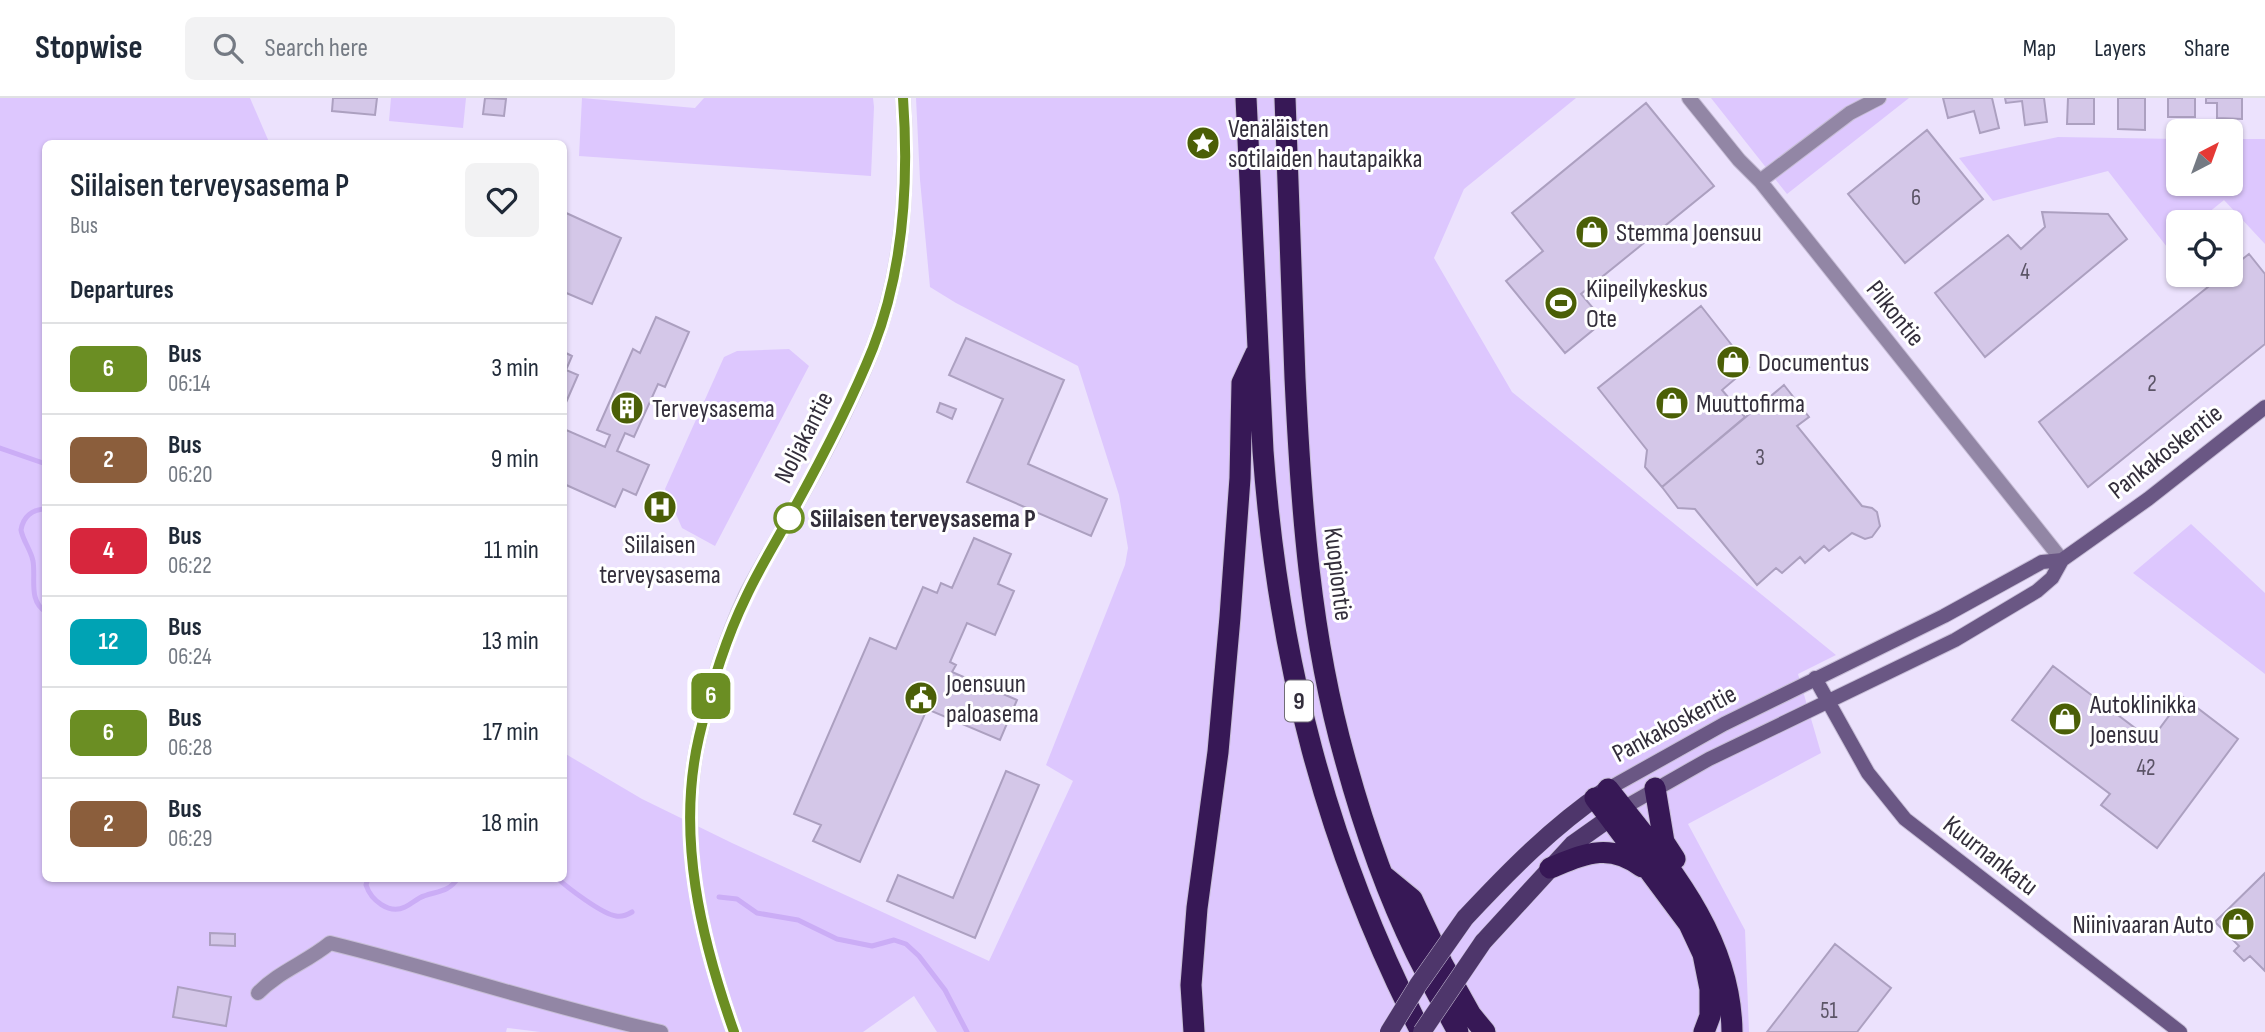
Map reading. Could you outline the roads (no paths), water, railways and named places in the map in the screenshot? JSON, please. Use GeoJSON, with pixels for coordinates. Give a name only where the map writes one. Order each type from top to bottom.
{"type":"FeatureCollection","features":[{"type":"Feature","properties":{"kind":"highway","name":"9"},"geometry":{"type":"LineString","coordinates":[[1246,98],[1267,505],[1280,606],[1315,768],[1353,885],[1389,969],[1421,1032]]}},
{"type":"Feature","properties":{"kind":"highway","name":"Kuopiontie"},"geometry":{"type":"LineString","coordinates":[[1285,98],[1301,499],[1324,672],[1345,759],[1383,875],[1415,951],[1458,1032]]}},
{"type":"Feature","properties":{"kind":"highway"},"geometry":{"type":"LineString","coordinates":[[1194,1032],[1191,985],[1197,908],[1218,752],[1230,617],[1241,478],[1242,383],[1257,351]]}},
{"type":"Feature","properties":{"kind":"highway"},"geometry":{"type":"LineString","coordinates":[[1655,788],[1664,842],[1686,878],[1688,897]]}},
{"type":"Feature","properties":{"kind":"highway"},"geometry":{"type":"LineString","coordinates":[[1601,793],[1688,897],[1710,934],[1725,971],[1732,1012],[1732,1032]]}},
{"type":"Feature","properties":{"kind":"highway"},"geometry":{"type":"LineString","coordinates":[[1616,813],[1649,873],[1689,924],[1703,954],[1710,989],[1710,1016],[1704,1032]]}},
{"type":"Feature","properties":{"kind":"highway"},"geometry":{"type":"LineString","coordinates":[[1549,868],[1582,855],[1605,852],[1627,856],[1649,873]]}},
{"type":"Feature","properties":{"kind":"highway"},"geometry":{"type":"LineString","coordinates":[[1383,875],[1412,898],[1454,984],[1471,1015],[1485,1032]]}},
{"type":"Feature","properties":{"kind":"main road","name":"Noljakantie"},"geometry":{"type":"LineString","coordinates":[[734,1032],[714,974],[696,890],[691,841],[693,778],[699,739],[724,652],[741,606],[827,450],[851,400],[891,292],[902,227],[906,147],[903,98]]}},
{"type":"Feature","properties":{"kind":"main road","name":"Pankakoskentie"},"geometry":{"type":"LineString","coordinates":[[1421,1032],[1483,942],[1573,844],[1655,788],[1784,722],[1955,640],[2037,591],[2052,578],[2062,560],[2148,499],[2265,407]]}},
{"type":"Feature","properties":{"kind":"main road","name":"Pankakoskentie"},"geometry":{"type":"LineString","coordinates":[[1389,1032],[1465,918],[1514,865],[1561,822],[1601,793],[1724,724],[1956,610],[2042,562],[2062,560]]}},
{"type":"Feature","properties":{"kind":"main road","name":"Kuurnankatu"},"geometry":{"type":"LineString","coordinates":[[1815,678],[1868,773],[1905,819],[2180,1032]]}},
{"type":"Feature","properties":{"kind":"street","name":"Pilkontie"},"geometry":{"type":"LineString","coordinates":[[1689,98],[1759,181],[2062,560]]}},
{"type":"Feature","properties":{"kind":"street"},"geometry":{"type":"LineString","coordinates":[[1759,181],[1850,113],[1879,98]]}},
{"type":"Feature","properties":{"kind":"street"},"geometry":{"type":"LineString","coordinates":[[258,993],[273,979],[314,956],[330,943],[587,1015],[661,1032]]}},
{"type":"Feature","properties":{"kind":"waterway"},"geometry":{"type":"LineString","coordinates":[[0,448],[42,463]]}},
{"type":"Feature","properties":{"kind":"waterway"},"geometry":{"type":"LineString","coordinates":[[42,509],[29,515],[21,530],[31,553],[35,596],[42,609]]}},
{"type":"Feature","properties":{"kind":"waterway"},"geometry":{"type":"LineString","coordinates":[[367,882],[376,901],[393,909],[405,907],[421,897],[447,889],[456,882]]}},
{"type":"Feature","properties":{"kind":"waterway"},"geometry":{"type":"LineString","coordinates":[[562,882],[602,911],[616,916],[632,912]]}},
{"type":"Feature","properties":{"kind":"waterway"},"geometry":{"type":"LineString","coordinates":[[719,897],[737,899],[757,913],[798,920],[837,939],[872,946],[894,940],[906,944],[919,956],[945,990],[967,1032]]}},
{"type":"Feature","properties":{"kind":"place","name":"Venäläisten sotilaiden hautapaikka"},"geometry":{"type":"Point","coordinates":[1203,143]}},
{"type":"Feature","properties":{"kind":"place","name":"Stemma Joensuu"},"geometry":{"type":"Point","coordinates":[1592,232]}},
{"type":"Feature","properties":{"kind":"place","name":"Kiipeilykeskus Ote"},"geometry":{"type":"Point","coordinates":[1561,303]}},
{"type":"Feature","properties":{"kind":"place","name":"Documentus"},"geometry":{"type":"Point","coordinates":[1733,362]}},
{"type":"Feature","properties":{"kind":"place","name":"Muuttofirma"},"geometry":{"type":"Point","coordinates":[1672,403]}},
{"type":"Feature","properties":{"kind":"place","name":"Terveysasema"},"geometry":{"type":"Point","coordinates":[627,408]}},
{"type":"Feature","properties":{"kind":"place","name":"Siilaisen terveysasema"},"geometry":{"type":"Point","coordinates":[660,507]}},
{"type":"Feature","properties":{"kind":"place","name":"Siilaisen terveysasema P"},"geometry":{"type":"Point","coordinates":[789,518]}},
{"type":"Feature","properties":{"kind":"place","name":"Joensuun paloasema"},"geometry":{"type":"Point","coordinates":[921,698]}},
{"type":"Feature","properties":{"kind":"place","name":"Autoklinikka Joensuu"},"geometry":{"type":"Point","coordinates":[2065,719]}},
{"type":"Feature","properties":{"kind":"place","name":"Niinivaaran Auto"},"geometry":{"type":"Point","coordinates":[2238,924]}}]}
